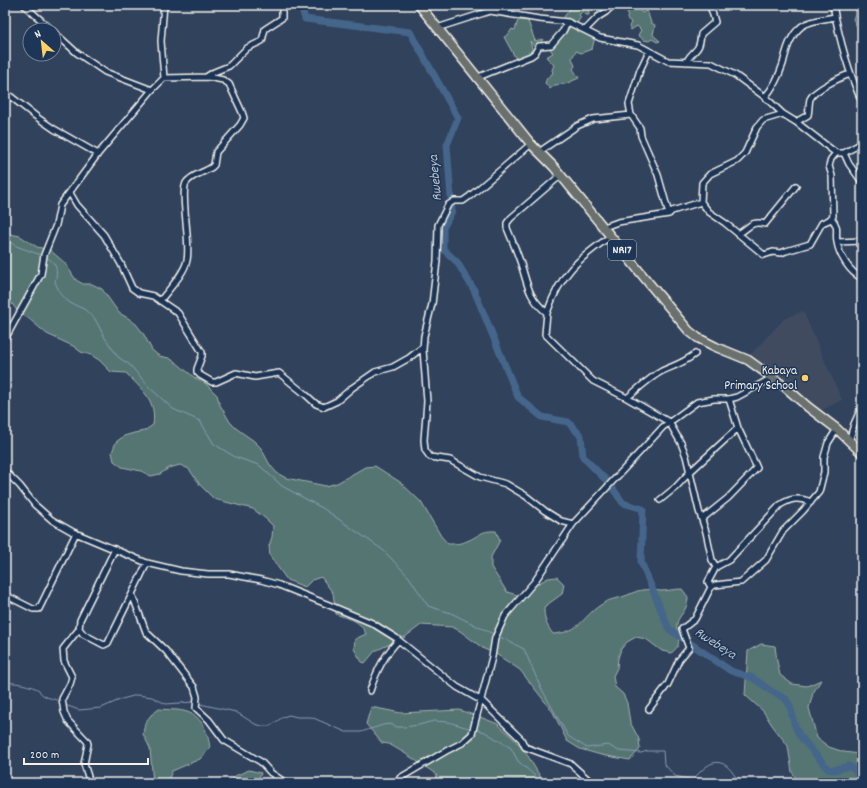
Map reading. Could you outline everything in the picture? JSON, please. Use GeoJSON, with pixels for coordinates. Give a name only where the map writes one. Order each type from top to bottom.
{"type":"FeatureCollection","features":[{"type":"Feature","properties":{"kind":"main road","name":"NR17"},"geometry":{"type":"LineString","coordinates":[[419,5],[476,78],[531,144],[561,175],[689,331],[698,338],[716,347],[748,360],[837,430],[862,453]]}},
{"type":"Feature","properties":{"kind":"street"},"geometry":{"type":"LineString","coordinates":[[24,5],[43,22]]}},
{"type":"Feature","properties":{"kind":"street"},"geometry":{"type":"LineString","coordinates":[[164,5],[161,41],[164,78]]}},
{"type":"Feature","properties":{"kind":"street"},"geometry":{"type":"LineString","coordinates":[[206,77],[229,66],[247,48],[262,41],[265,29],[282,18],[282,5]]}},
{"type":"Feature","properties":{"kind":"street"},"geometry":{"type":"LineString","coordinates":[[585,30],[612,5]]}},
{"type":"Feature","properties":{"kind":"street"},"geometry":{"type":"LineString","coordinates":[[686,62],[701,43],[701,34],[715,22],[710,5]]}},
{"type":"Feature","properties":{"kind":"street"},"geometry":{"type":"LineString","coordinates":[[833,5],[851,74],[862,102]]}},
{"type":"Feature","properties":{"kind":"street"},"geometry":{"type":"LineString","coordinates":[[437,28],[490,11],[568,22],[600,38],[638,45],[668,61],[711,62],[735,75],[836,153]]}},
{"type":"Feature","properties":{"kind":"street"},"geometry":{"type":"LineString","coordinates":[[765,97],[775,83],[787,46],[799,30],[803,26],[812,22],[835,17]]}},
{"type":"Feature","properties":{"kind":"street"},"geometry":{"type":"LineString","coordinates":[[476,78],[535,54],[539,46],[551,45],[563,31],[568,22]]}},
{"type":"Feature","properties":{"kind":"street"},"geometry":{"type":"LineString","coordinates":[[62,39],[76,52],[105,72],[152,90]]}},
{"type":"Feature","properties":{"kind":"street"},"geometry":{"type":"LineString","coordinates":[[649,51],[640,70],[629,104],[630,115],[640,128],[640,136],[658,174],[669,214]]}},
{"type":"Feature","properties":{"kind":"street"},"geometry":{"type":"LineString","coordinates":[[796,122],[808,115],[810,99],[817,91],[845,75],[851,74]]}},
{"type":"Feature","properties":{"kind":"street"},"geometry":{"type":"LineString","coordinates":[[5,339],[43,267],[44,257],[56,225],[60,205],[98,154],[164,78],[206,77],[218,79],[226,82],[244,118],[240,125],[218,149],[212,167],[194,176],[186,184],[184,198],[188,260],[181,273],[160,301]]}},
{"type":"Feature","properties":{"kind":"street"},"geometry":{"type":"LineString","coordinates":[[5,92],[38,118],[98,154]]}},
{"type":"Feature","properties":{"kind":"street"},"geometry":{"type":"LineString","coordinates":[[784,114],[763,120],[757,127],[745,152],[737,161],[710,174],[702,183],[701,202],[709,212],[764,255],[774,252],[781,253],[810,244],[822,222],[833,216],[832,176],[829,166],[831,159],[836,153],[844,152],[862,143]]}},
{"type":"Feature","properties":{"kind":"street"},"geometry":{"type":"LineString","coordinates":[[540,152],[577,126],[593,119],[630,115]]}},
{"type":"Feature","properties":{"kind":"street"},"geometry":{"type":"LineString","coordinates":[[531,144],[470,196],[463,200],[454,201],[448,205],[438,225],[437,261],[432,304],[423,347],[427,401],[424,440],[425,450],[430,457],[450,460],[480,477],[506,484],[526,496],[561,521],[574,524]]}},
{"type":"Feature","properties":{"kind":"street"},"geometry":{"type":"LineString","coordinates":[[844,152],[849,164],[862,182]]}},
{"type":"Feature","properties":{"kind":"street"},"geometry":{"type":"LineString","coordinates":[[547,313],[537,305],[526,284],[521,265],[507,228],[507,223],[561,175]]}},
{"type":"Feature","properties":{"kind":"street"},"geometry":{"type":"LineString","coordinates":[[738,234],[754,223],[757,222],[765,224],[796,186]]}},
{"type":"Feature","properties":{"kind":"street"},"geometry":{"type":"LineString","coordinates":[[70,193],[77,206],[104,235],[121,264],[132,288],[135,291],[153,296],[178,313],[200,349],[202,356],[196,369],[200,376],[214,382],[236,373],[255,377],[279,373],[316,404],[324,407],[337,401],[352,388],[375,372],[394,367],[423,347]]}},
{"type":"Feature","properties":{"kind":"street"},"geometry":{"type":"LineString","coordinates":[[604,227],[618,222],[669,214],[672,211],[701,202]]}},
{"type":"Feature","properties":{"kind":"street"},"geometry":{"type":"LineString","coordinates":[[831,218],[838,229],[837,242],[841,255],[854,273],[862,278]]}},
{"type":"Feature","properties":{"kind":"street"},"geometry":{"type":"LineString","coordinates":[[611,236],[587,253],[563,278],[552,296],[547,313],[545,334],[593,381],[670,422],[686,456],[712,560],[716,567]]}},
{"type":"Feature","properties":{"kind":"street"},"geometry":{"type":"LineString","coordinates":[[837,242],[862,241]]}},
{"type":"Feature","properties":{"kind":"street"},"geometry":{"type":"LineString","coordinates":[[627,398],[654,376],[685,362],[695,354]]}},
{"type":"Feature","properties":{"kind":"street"},"geometry":{"type":"LineString","coordinates":[[395,783],[400,778],[446,750],[462,743],[472,734],[482,701],[495,638],[502,622],[510,610],[536,581],[574,524],[663,427],[698,402],[707,399],[728,399],[753,389],[772,378]]}},
{"type":"Feature","properties":{"kind":"street"},"geometry":{"type":"LineString","coordinates":[[702,519],[728,498],[757,468],[738,428],[728,399]]}},
{"type":"Feature","properties":{"kind":"street"},"geometry":{"type":"LineString","coordinates":[[849,442],[854,424],[862,406]]}},
{"type":"Feature","properties":{"kind":"street"},"geometry":{"type":"LineString","coordinates":[[660,500],[676,488],[690,472],[738,428]]}},
{"type":"Feature","properties":{"kind":"street"},"geometry":{"type":"LineString","coordinates":[[649,709],[668,684],[679,660],[689,648],[682,629],[695,619],[711,587],[715,585],[741,582],[755,571],[766,560],[783,531],[819,492],[824,472],[824,457],[828,443],[837,430]]}},
{"type":"Feature","properties":{"kind":"street"},"geometry":{"type":"LineString","coordinates":[[5,471],[20,486],[35,505],[52,520],[76,533],[147,563],[181,571],[208,574],[230,574],[261,580],[279,585],[372,623],[387,632],[452,684],[482,701],[521,739],[525,747],[571,764],[592,783]]}},
{"type":"Feature","properties":{"kind":"street"},"geometry":{"type":"LineString","coordinates":[[711,587],[708,582],[716,567],[729,560],[780,505],[786,501],[799,498],[811,502]]}},
{"type":"Feature","properties":{"kind":"street"},"geometry":{"type":"LineString","coordinates":[[5,595],[33,609],[39,609],[76,533]]}},
{"type":"Feature","properties":{"kind":"street"},"geometry":{"type":"LineString","coordinates":[[90,783],[84,764],[87,741],[68,721],[64,712],[62,700],[72,677],[64,661],[63,649],[79,629],[80,620],[115,549]]}},
{"type":"Feature","properties":{"kind":"street"},"geometry":{"type":"LineString","coordinates":[[79,629],[83,634],[98,642],[106,644],[110,640],[147,563]]}},
{"type":"Feature","properties":{"kind":"street"},"geometry":{"type":"LineString","coordinates":[[132,594],[146,632],[174,661],[194,687],[197,697],[196,708],[209,720],[224,740],[261,762],[270,773],[286,783]]}},
{"type":"Feature","properties":{"kind":"street"},"geometry":{"type":"LineString","coordinates":[[370,691],[376,672],[392,647],[398,641]]}},
{"type":"Feature","properties":{"kind":"shaded area","name":"Kabaya Primary School"},"geometry":{"type":"Polygon","coordinates":[[[803,311],[842,400],[820,411],[750,355],[784,319],[803,311]]]}},
{"type":"Feature","properties":{"kind":"green space"},"geometry":{"type":"Polygon","coordinates":[[[568,5],[588,5],[589,15],[586,15],[583,11],[579,15],[581,17],[577,23],[563,18],[570,9],[568,5]]]}},
{"type":"Feature","properties":{"kind":"green space"},"geometry":{"type":"Polygon","coordinates":[[[623,5],[640,5],[638,7],[642,13],[647,10],[651,23],[655,25],[653,35],[660,41],[657,42],[652,39],[649,41],[644,40],[638,35],[641,30],[637,26],[631,30],[629,27],[631,22],[627,19],[628,12],[625,11],[623,5]]]}},
{"type":"Feature","properties":{"kind":"green space"},"geometry":{"type":"Polygon","coordinates":[[[858,5],[862,5],[862,36],[853,19],[858,5]]]}},
{"type":"Feature","properties":{"kind":"green space"},"geometry":{"type":"Polygon","coordinates":[[[518,20],[528,21],[535,41],[543,39],[540,44],[534,46],[530,41],[533,52],[516,59],[504,37],[508,35],[512,29],[515,30],[518,20]]]}},
{"type":"Feature","properties":{"kind":"green space"},"geometry":{"type":"Polygon","coordinates":[[[568,25],[595,37],[592,49],[581,53],[576,51],[572,58],[575,66],[573,69],[579,78],[565,84],[555,85],[550,89],[545,83],[547,78],[553,73],[552,70],[554,65],[546,57],[553,53],[550,49],[568,25]]]}},
{"type":"Feature","properties":{"kind":"green space"},"geometry":{"type":"Polygon","coordinates":[[[5,233],[20,236],[37,247],[50,250],[65,263],[76,280],[83,284],[92,284],[102,289],[119,313],[136,324],[143,333],[152,350],[159,356],[169,358],[177,363],[195,378],[204,382],[217,395],[220,405],[230,422],[261,448],[270,465],[277,473],[286,478],[326,486],[337,483],[365,467],[375,466],[400,482],[421,502],[441,536],[448,544],[462,543],[483,532],[496,531],[500,540],[491,557],[491,567],[507,592],[517,595],[548,578],[557,577],[564,584],[562,594],[544,607],[546,621],[553,634],[571,630],[597,608],[610,600],[642,590],[660,591],[682,589],[688,599],[687,605],[678,622],[678,646],[671,653],[662,651],[646,639],[636,637],[627,642],[621,649],[617,668],[613,676],[615,687],[623,694],[627,703],[630,722],[639,739],[640,749],[630,760],[601,755],[580,749],[567,741],[553,712],[520,670],[496,654],[484,649],[460,631],[452,627],[421,625],[405,637],[375,651],[365,663],[362,662],[354,649],[355,639],[366,634],[363,629],[357,622],[336,614],[333,593],[321,577],[312,580],[305,587],[287,580],[270,556],[269,546],[273,526],[266,519],[253,509],[214,499],[200,485],[189,469],[180,465],[169,468],[160,474],[151,476],[141,471],[122,467],[114,461],[112,452],[116,442],[124,436],[144,431],[153,425],[154,416],[150,402],[143,390],[126,373],[111,372],[99,360],[91,355],[81,352],[73,346],[47,334],[28,318],[19,313],[7,297],[5,297],[5,233]]]}},
{"type":"Feature","properties":{"kind":"green space"},"geometry":{"type":"Polygon","coordinates":[[[761,644],[775,646],[780,675],[792,684],[807,686],[821,680],[813,693],[809,708],[817,738],[829,747],[862,756],[862,783],[799,783],[792,772],[788,746],[763,711],[745,695],[748,651],[761,644]]]}},
{"type":"Feature","properties":{"kind":"green space"},"geometry":{"type":"Polygon","coordinates":[[[371,707],[401,713],[459,710],[498,724],[515,740],[528,756],[544,783],[438,783],[436,774],[389,744],[382,743],[366,724],[371,707]]]}},
{"type":"Feature","properties":{"kind":"green space"},"geometry":{"type":"Polygon","coordinates":[[[159,709],[184,711],[192,714],[204,726],[210,748],[200,759],[172,771],[167,783],[153,783],[150,748],[143,734],[145,723],[151,715],[159,709]]]}},
{"type":"Feature","properties":{"kind":"green space"},"geometry":{"type":"Polygon","coordinates":[[[249,770],[261,773],[257,783],[230,783],[235,776],[249,770]]]}},
{"type":"Feature","properties":{"kind":"waterway","name":"Rwebeya"},"geometry":{"type":"LineString","coordinates":[[301,5],[305,19],[410,32],[458,118],[447,145],[452,211],[443,228],[443,249],[457,262],[474,290],[518,397],[542,417],[568,422],[581,436],[583,457],[608,482]]}},
{"type":"Feature","properties":{"kind":"waterway"},"geometry":{"type":"LineString","coordinates":[[857,5],[862,12]]}},
{"type":"Feature","properties":{"kind":"waterway"},"geometry":{"type":"LineString","coordinates":[[5,239],[16,246],[41,255]]}},
{"type":"Feature","properties":{"kind":"waterway"},"geometry":{"type":"LineString","coordinates":[[46,257],[50,259],[56,267],[55,282],[61,295],[70,303],[84,309],[95,319],[105,338],[118,357],[130,365],[149,387],[173,409],[200,421],[214,444],[235,457],[259,465],[282,486],[324,509],[383,550],[409,577],[428,606],[451,613],[495,635]]}},
{"type":"Feature","properties":{"kind":"waterway","name":"Rwebeya"},"geometry":{"type":"LineString","coordinates":[[611,486],[623,503],[643,509],[641,562],[669,629],[731,671],[753,678],[771,691],[786,699],[790,706],[794,723],[799,735],[828,769],[834,770],[849,766],[855,770],[862,781]]}},
{"type":"Feature","properties":{"kind":"waterway"},"geometry":{"type":"LineString","coordinates":[[498,636],[524,649],[540,686],[568,736],[587,748],[608,745],[619,751],[641,753],[647,751],[663,751],[664,764],[675,776],[693,780],[706,767],[712,763],[718,762],[729,768],[739,783]]}},
{"type":"Feature","properties":{"kind":"waterway"},"geometry":{"type":"LineString","coordinates":[[5,683],[17,683],[32,687],[39,690],[41,694],[61,702]]}},
{"type":"Feature","properties":{"kind":"waterway"},"geometry":{"type":"LineString","coordinates":[[65,705],[79,710],[101,708],[122,699],[137,695],[152,697],[166,704],[193,702]]}},
{"type":"Feature","properties":{"kind":"waterway"},"geometry":{"type":"LineString","coordinates":[[200,704],[236,712],[255,724],[262,726],[270,726],[283,717],[289,715],[297,717],[311,717],[346,732],[361,732],[390,724],[397,727],[404,727],[433,721],[448,722],[472,729]]}},
{"type":"Feature","properties":{"kind":"waterway"},"geometry":{"type":"LineString","coordinates":[[475,729],[485,732],[511,748],[518,761],[534,775],[539,783]]}},
{"type":"Feature","properties":{"kind":"place","name":"Kabaya Primary School"},"geometry":{"type":"Point","coordinates":[805,378]}}]}
